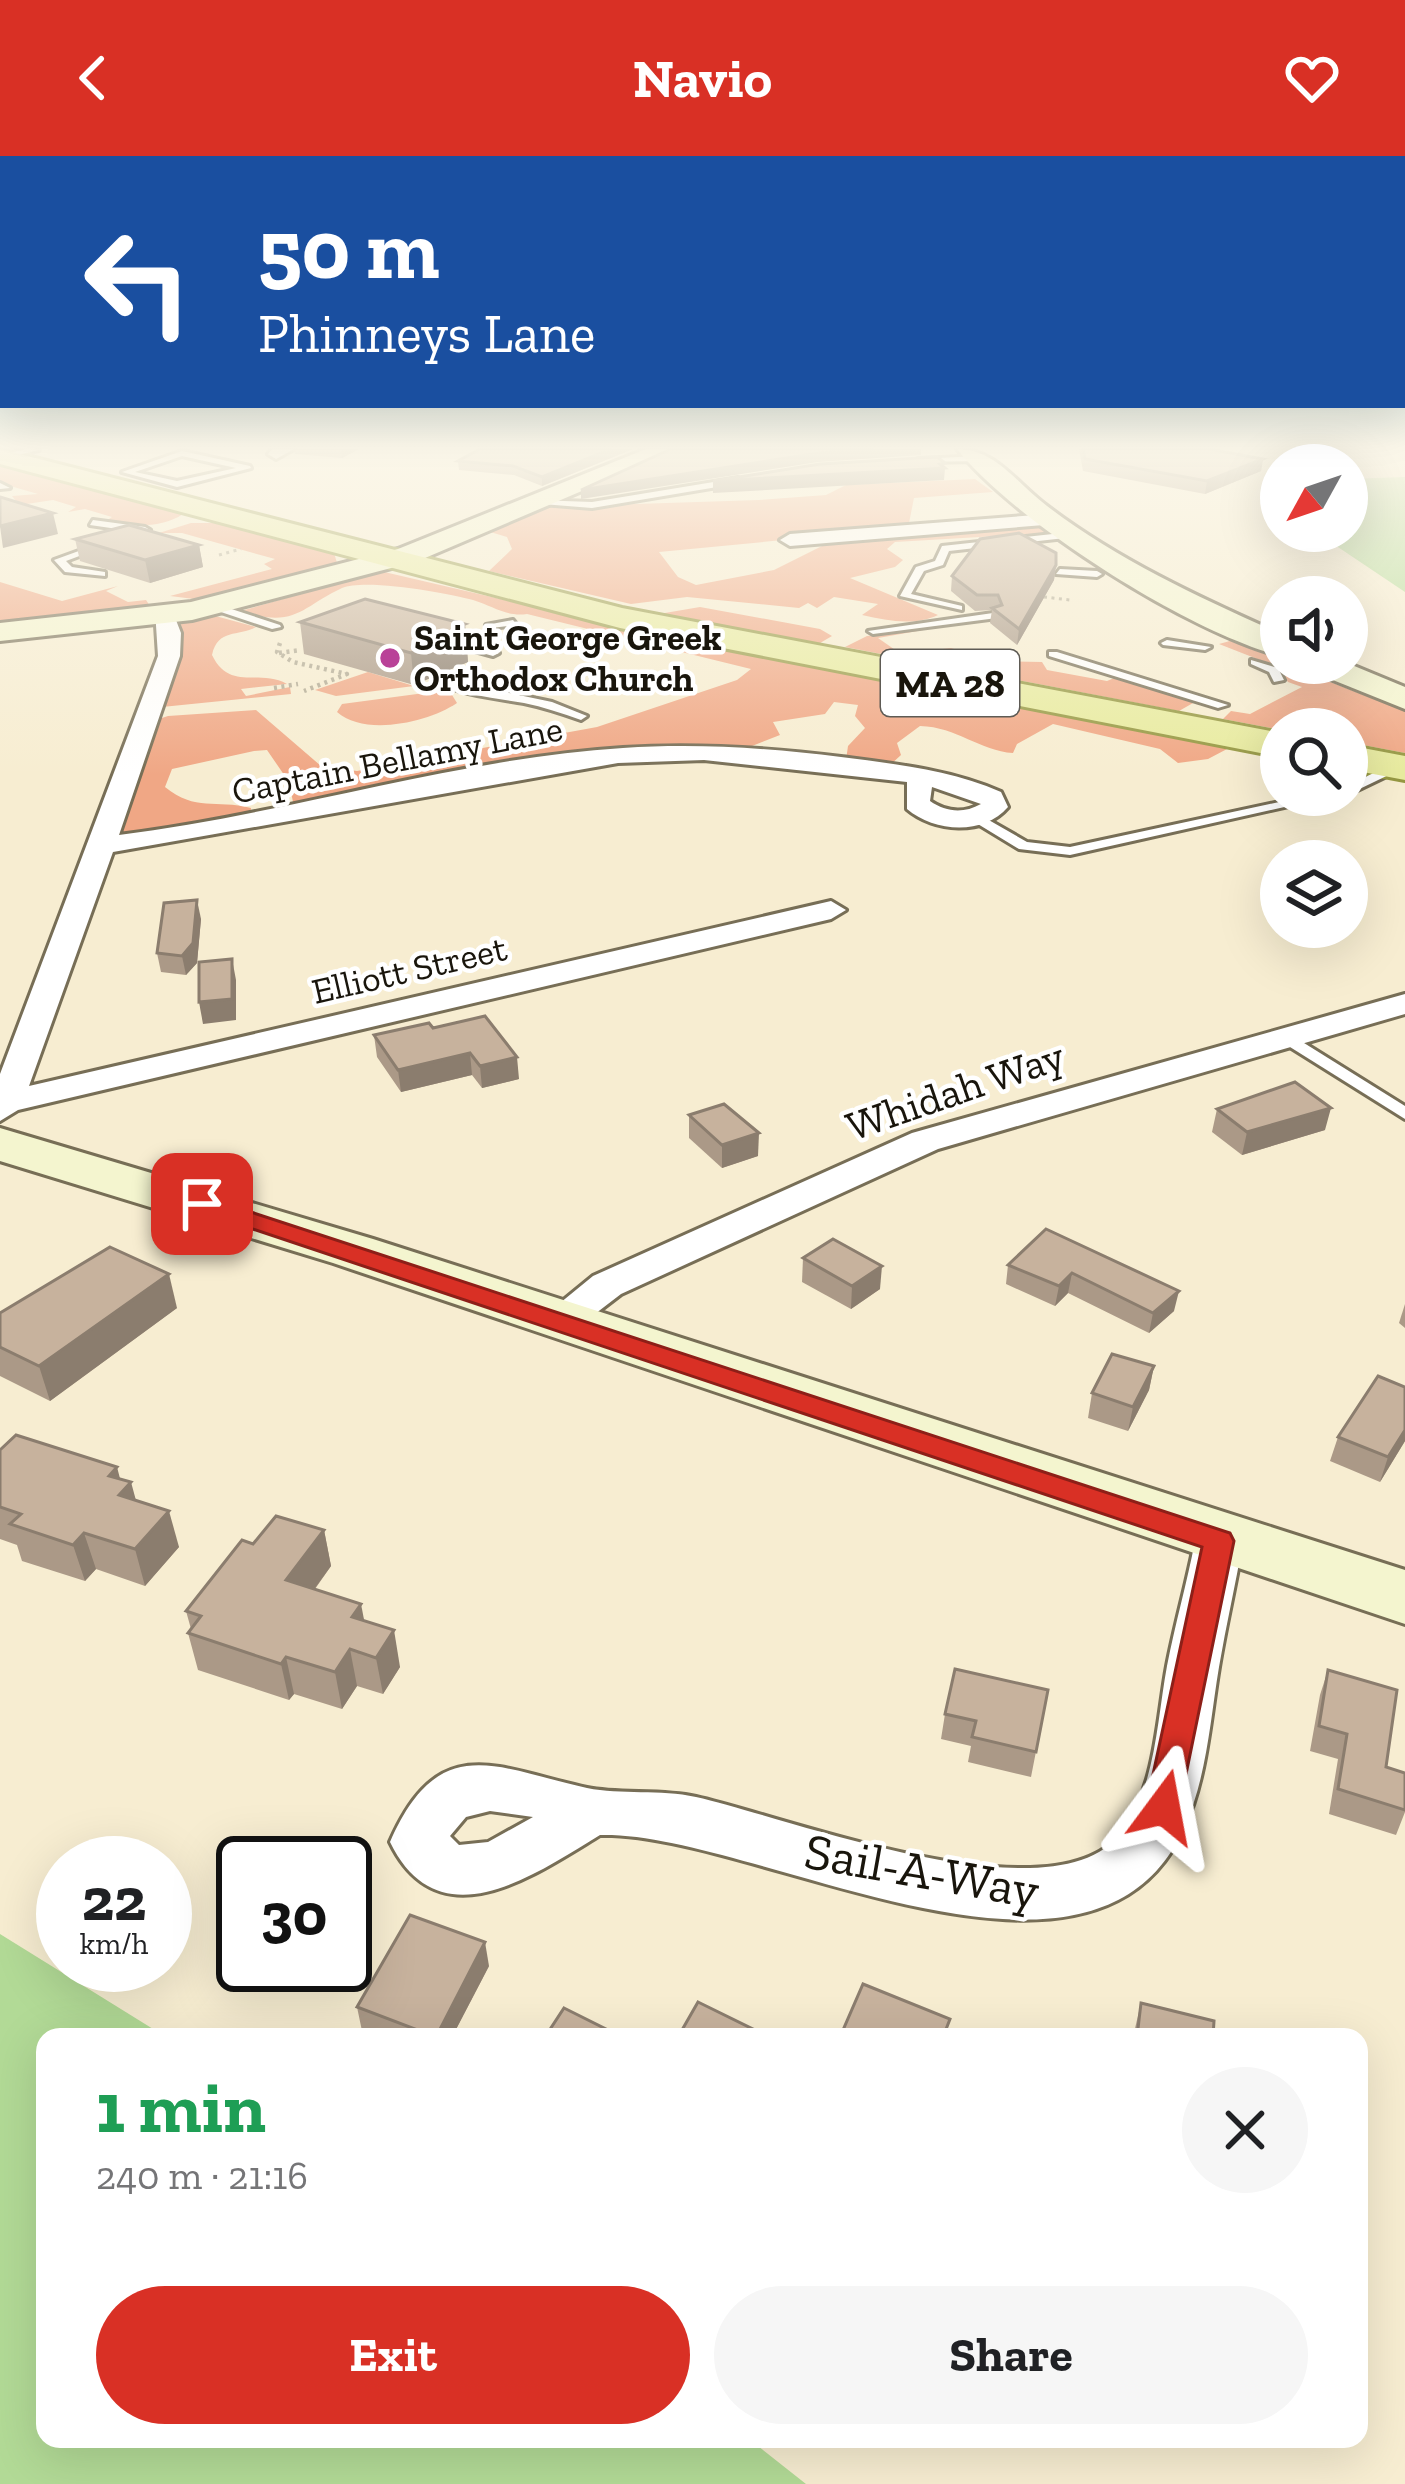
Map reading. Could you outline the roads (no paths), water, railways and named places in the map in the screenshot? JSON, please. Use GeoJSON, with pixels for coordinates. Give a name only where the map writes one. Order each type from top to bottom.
{"type":"FeatureCollection","features":[{"type":"Feature","properties":{"kind":"main road","name":"MA 28"},"geometry":{"type":"LineString","coordinates":[[376,558],[719,639],[1260,741]]}},
{"type":"Feature","properties":{"kind":"main road"},"geometry":{"type":"LineString","coordinates":[[0,632],[213,606],[391,558]]}},
{"type":"Feature","properties":{"kind":"main road"},"geometry":{"type":"LineString","coordinates":[[1111,558],[1260,636]]}},
{"type":"Feature","properties":{"kind":"main road"},"geometry":{"type":"LineString","coordinates":[[1368,684],[1405,699]]}},
{"type":"Feature","properties":{"kind":"main road"},"geometry":{"type":"LineString","coordinates":[[1368,761],[1401,767]]}},
{"type":"Feature","properties":{"kind":"main road"},"geometry":{"type":"LineString","coordinates":[[2,1119],[353,1251],[559,1322],[1219,1541],[1405,1597]]}},
{"type":"Feature","properties":{"kind":"street"},"geometry":{"type":"LineString","coordinates":[[2,1119],[102,845],[144,713],[169,656],[170,633],[163,615]]}},
{"type":"Feature","properties":{"kind":"street","name":"Captain Bellamy Lane"},"geometry":{"type":"LineString","coordinates":[[102,845],[640,754],[771,755],[920,780],[992,798],[993,810],[975,818]]}},
{"type":"Feature","properties":{"kind":"street","name":"Elliott Street"},"geometry":{"type":"LineString","coordinates":[[2,1119],[831,910]]}},
{"type":"Feature","properties":{"kind":"street","name":"Whidah Way"},"geometry":{"type":"LineString","coordinates":[[559,1322],[607,1285],[925,1141],[1405,1004]]}},
{"type":"Feature","properties":{"kind":"street","name":"Sail-A-Way"},"geometry":{"type":"LineString","coordinates":[[587,1813],[654,1813],[972,1888],[1035,1895],[1095,1888],[1139,1854],[1164,1807],[1219,1541]]}},
{"type":"Feature","properties":{"kind":"lane"},"geometry":{"type":"LineString","coordinates":[[60,558],[69,570],[101,574]]}},
{"type":"Feature","properties":{"kind":"lane"},"geometry":{"type":"LineString","coordinates":[[942,558],[939,563],[920,568],[905,596],[958,608]]}},
{"type":"Feature","properties":{"kind":"lane"},"geometry":{"type":"LineString","coordinates":[[1060,572],[1096,574]]}},
{"type":"Feature","properties":{"kind":"lane"},"geometry":{"type":"LineString","coordinates":[[213,606],[276,627]]}},
{"type":"Feature","properties":{"kind":"lane"},"geometry":{"type":"LineString","coordinates":[[873,631],[993,616]]}},
{"type":"Feature","properties":{"kind":"lane"},"geometry":{"type":"LineString","coordinates":[[491,625],[513,623]]}},
{"type":"Feature","properties":{"kind":"lane"},"geometry":{"type":"LineString","coordinates":[[937,623],[950,633]]}},
{"type":"Feature","properties":{"kind":"lane"},"geometry":{"type":"LineString","coordinates":[[1185,640],[1168,637],[1205,647]]}},
{"type":"Feature","properties":{"kind":"lane"},"geometry":{"type":"LineString","coordinates":[[443,638],[493,653]]}},
{"type":"Feature","properties":{"kind":"lane"},"geometry":{"type":"LineString","coordinates":[[1228,702],[1065,653],[1228,702]]}},
{"type":"Feature","properties":{"kind":"lane"},"geometry":{"type":"LineString","coordinates":[[1255,662],[1260,664]]}},
{"type":"Feature","properties":{"kind":"lane"},"geometry":{"type":"LineString","coordinates":[[442,682],[483,696],[550,703],[581,716]]}},
{"type":"Feature","properties":{"kind":"lane"},"geometry":{"type":"LineString","coordinates":[[1368,782],[1401,767]]}},
{"type":"Feature","properties":{"kind":"lane"},"geometry":{"type":"LineString","coordinates":[[975,818],[1024,846],[1070,851],[1260,810]]}},
{"type":"Feature","properties":{"kind":"lane"},"geometry":{"type":"LineString","coordinates":[[1288,1038],[1405,1114]]}},
{"type":"Feature","properties":{"kind":"place","name":"Saint George Greek Orthodox Church"},"geometry":{"type":"Point","coordinates":[390,658]}}]}
